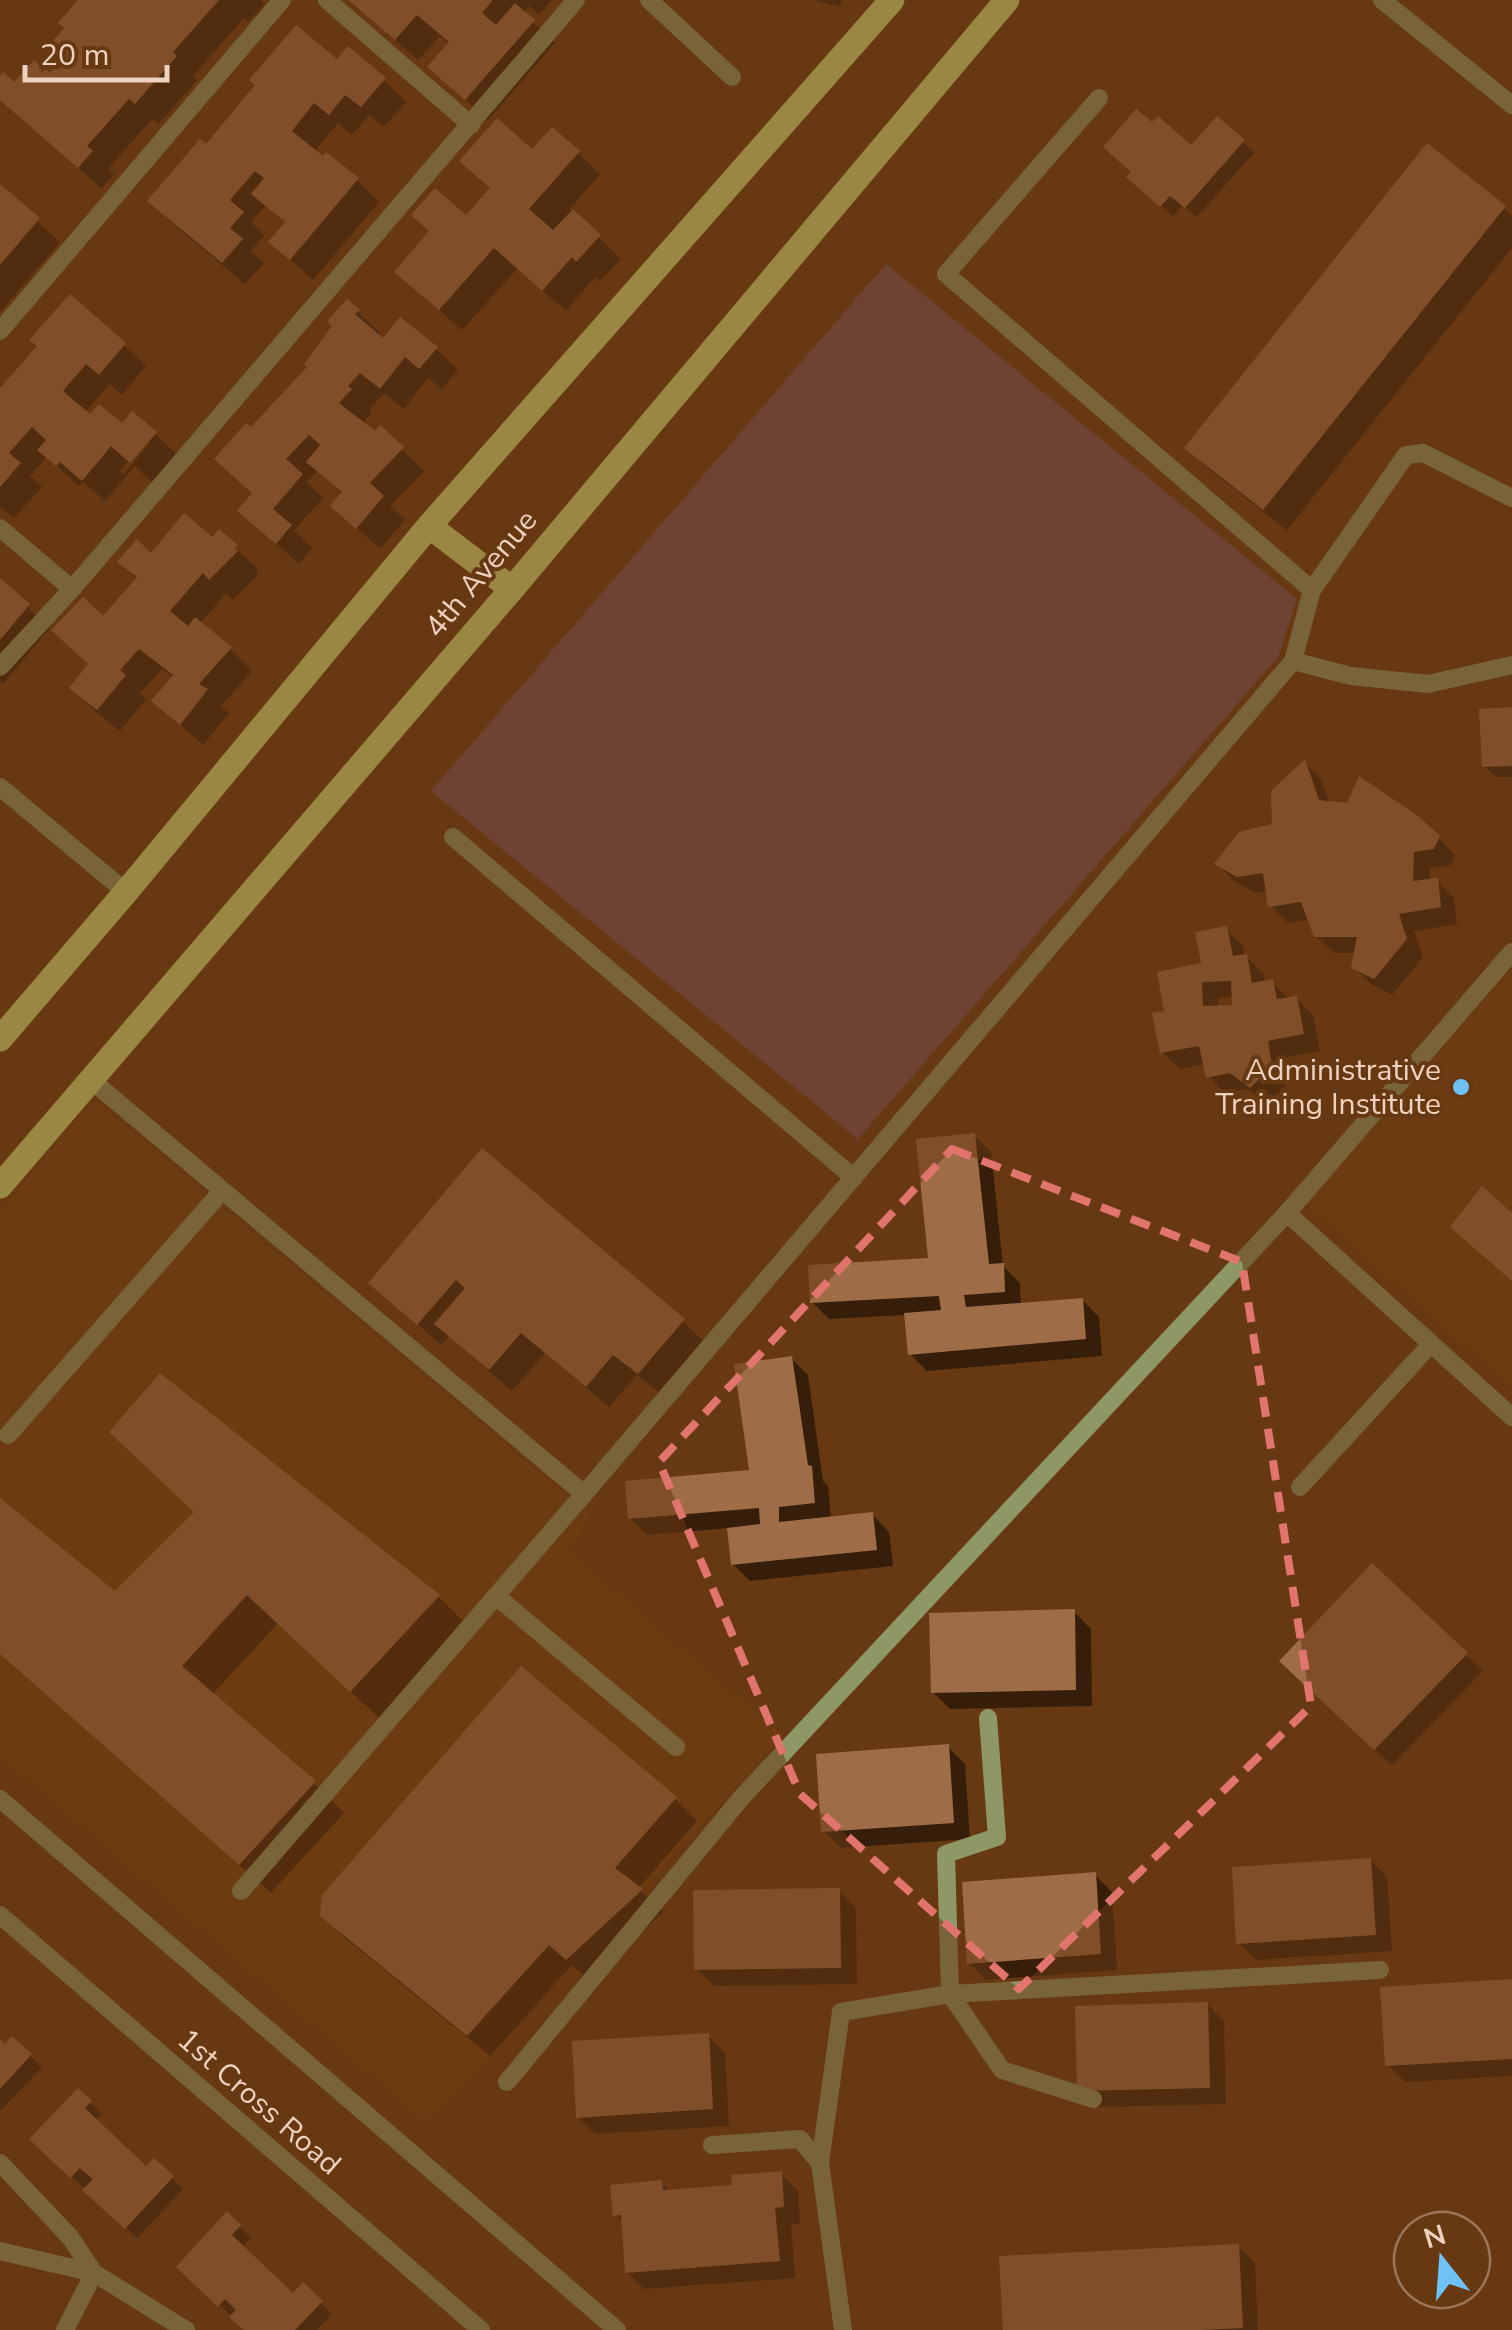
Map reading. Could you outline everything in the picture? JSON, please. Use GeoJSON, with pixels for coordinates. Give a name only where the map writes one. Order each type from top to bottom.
{"type":"FeatureCollection","features":[{"type":"Feature","properties":{"kind":"main road"},"geometry":{"type":"LineString","coordinates":[[0,1039],[428,526],[892,0]]}},
{"type":"Feature","properties":{"kind":"main road","name":"4th Avenue"},"geometry":{"type":"LineString","coordinates":[[0,1186],[512,589],[1007,0]]}},
{"type":"Feature","properties":{"kind":"main road"},"geometry":{"type":"LineString","coordinates":[[428,526],[512,589]]}},
{"type":"Feature","properties":{"kind":"street"},"geometry":{"type":"LineString","coordinates":[[0,331],[282,0]]}},
{"type":"Feature","properties":{"kind":"street"},"geometry":{"type":"LineString","coordinates":[[327,0],[471,125]]}},
{"type":"Feature","properties":{"kind":"street"},"geometry":{"type":"LineString","coordinates":[[0,666],[72,590],[576,0]]}},
{"type":"Feature","properties":{"kind":"street"},"geometry":{"type":"LineString","coordinates":[[649,0],[732,77]]}},
{"type":"Feature","properties":{"kind":"street"},"geometry":{"type":"LineString","coordinates":[[1382,0],[1512,104]]}},
{"type":"Feature","properties":{"kind":"street"},"geometry":{"type":"LineString","coordinates":[[1098,98],[946,274],[1312,590]]}},
{"type":"Feature","properties":{"kind":"street"},"geometry":{"type":"LineString","coordinates":[[241,1891],[1293,661],[1312,590],[1406,455],[1423,453],[1512,498]]}},
{"type":"Feature","properties":{"kind":"street"},"geometry":{"type":"LineString","coordinates":[[0,528],[72,590]]}},
{"type":"Feature","properties":{"kind":"street"},"geometry":{"type":"LineString","coordinates":[[1293,661],[1351,676],[1428,684],[1512,665]]}},
{"type":"Feature","properties":{"kind":"street"},"geometry":{"type":"LineString","coordinates":[[0,787],[126,892]]}},
{"type":"Feature","properties":{"kind":"street"},"geometry":{"type":"LineString","coordinates":[[454,836],[854,1178]]}},
{"type":"Feature","properties":{"kind":"street"},"geometry":{"type":"LineString","coordinates":[[507,2082],[742,1797],[1286,1212],[1512,952]]}},
{"type":"Feature","properties":{"kind":"street"},"geometry":{"type":"LineString","coordinates":[[90,1080],[584,1494]]}},
{"type":"Feature","properties":{"kind":"street"},"geometry":{"type":"LineString","coordinates":[[8,1436],[222,1190]]}},
{"type":"Feature","properties":{"kind":"street"},"geometry":{"type":"LineString","coordinates":[[1286,1212],[1512,1417]]}},
{"type":"Feature","properties":{"kind":"street"},"geometry":{"type":"LineString","coordinates":[[1300,1487],[1431,1344]]}},
{"type":"Feature","properties":{"kind":"street"},"geometry":{"type":"LineString","coordinates":[[496,1596],[676,1746]]}},
{"type":"Feature","properties":{"kind":"street"},"geometry":{"type":"LineString","coordinates":[[988,1718],[997,1837],[946,1854],[950,1994],[1002,2070],[1093,2099]]}},
{"type":"Feature","properties":{"kind":"street"},"geometry":{"type":"LineString","coordinates":[[0,1799],[617,2330]]}},
{"type":"Feature","properties":{"kind":"street","name":"1st Cross Road"},"geometry":{"type":"LineString","coordinates":[[0,1916],[481,2330]]}},
{"type":"Feature","properties":{"kind":"street"},"geometry":{"type":"LineString","coordinates":[[844,2330],[820,2163],[841,2012],[950,1994],[1380,1970]]}},
{"type":"Feature","properties":{"kind":"street"},"geometry":{"type":"LineString","coordinates":[[712,2145],[800,2139],[820,2163]]}},
{"type":"Feature","properties":{"kind":"street"},"geometry":{"type":"LineString","coordinates":[[0,2163],[70,2237],[94,2274]]}},
{"type":"Feature","properties":{"kind":"street"},"geometry":{"type":"LineString","coordinates":[[0,2251],[94,2274],[186,2330]]}},
{"type":"Feature","properties":{"kind":"street"},"geometry":{"type":"LineString","coordinates":[[65,2330],[94,2274]]}},
{"type":"Feature","properties":{"kind":"highlighted area"},"geometry":{"type":"Polygon","coordinates":[[[952,1149],[1242,1262],[1311,1706],[1019,1989],[800,1794],[659,1462],[952,1149]]]}},
{"type":"Feature","properties":{"kind":"shaded area"},"geometry":{"type":"Polygon","coordinates":[[[886,264],[1297,599],[1278,657],[858,1139],[431,791],[886,264]]]}},
{"type":"Feature","properties":{"kind":"shaded area","name":"Administrative Training Institute"},"geometry":{"type":"Polygon","coordinates":[[[1512,969],[1512,1387],[1306,1204],[1512,969]]]}},
{"type":"Feature","properties":{"kind":"shaded area"},"geometry":{"type":"Polygon","coordinates":[[[93,1100],[591,1516],[568,1551],[783,1736],[448,2101],[425,2121],[0,1756],[0,1210],[93,1100]]]}},
{"type":"Feature","properties":{"kind":"building"},"geometry":{"type":"Polygon","coordinates":[[[78,0],[219,0],[173,52],[177,56],[135,104],[129,99],[87,146],[93,151],[78,168],[0,100],[0,76],[3,72],[14,82],[34,60],[50,73],[67,53],[53,41],[64,28],[58,23],[78,0]]]}},
{"type":"Feature","properties":{"kind":"building"},"geometry":{"type":"Polygon","coordinates":[[[348,0],[493,0],[482,13],[496,25],[515,3],[535,20],[465,100],[427,67],[449,42],[417,15],[395,40],[348,0]]]}},
{"type":"Feature","properties":{"kind":"building"},"geometry":{"type":"Polygon","coordinates":[[[296,25],[337,59],[348,46],[386,78],[361,107],[345,95],[329,115],[314,103],[292,131],[359,178],[290,260],[268,242],[285,222],[251,194],[264,178],[255,171],[230,200],[244,212],[230,228],[243,239],[222,263],[147,201],[200,139],[206,144],[255,85],[249,80],[296,25]]]}},
{"type":"Feature","properties":{"kind":"building"},"geometry":{"type":"Polygon","coordinates":[[[1136,109],[1152,122],[1158,116],[1191,145],[1217,116],[1245,140],[1185,208],[1170,196],[1160,207],[1126,177],[1131,172],[1103,147],[1136,109]]]}},
{"type":"Feature","properties":{"kind":"building"},"geometry":{"type":"Polygon","coordinates":[[[497,118],[532,149],[552,127],[580,151],[529,209],[553,230],[573,209],[601,235],[576,262],[572,257],[542,291],[494,248],[439,310],[394,272],[429,231],[411,215],[435,188],[466,215],[490,188],[459,161],[497,118]]]}},
{"type":"Feature","properties":{"kind":"building"},"geometry":{"type":"Polygon","coordinates":[[[1427,143],[1506,206],[1263,510],[1184,448],[1427,143]]]}},
{"type":"Feature","properties":{"kind":"building"},"geometry":{"type":"Polygon","coordinates":[[[0,184],[40,218],[0,265],[0,184]]]}},
{"type":"Feature","properties":{"kind":"building"},"geometry":{"type":"Polygon","coordinates":[[[70,294],[126,343],[99,375],[86,364],[63,391],[90,414],[99,404],[122,423],[132,411],[157,432],[130,463],[111,446],[82,481],[60,462],[56,466],[37,450],[46,440],[32,427],[9,453],[21,463],[0,487],[0,388],[37,346],[29,340],[70,294]]]}},
{"type":"Feature","properties":{"kind":"building"},"geometry":{"type":"Polygon","coordinates":[[[347,299],[360,310],[355,314],[383,338],[400,317],[438,347],[419,369],[405,357],[380,389],[360,373],[339,403],[375,431],[380,425],[404,447],[370,483],[384,496],[356,529],[330,506],[342,492],[306,462],[320,445],[309,435],[286,459],[303,474],[273,509],[292,525],[276,544],[237,511],[252,493],[214,459],[246,423],[251,427],[307,367],[304,364],[332,326],[327,321],[347,299]]]}},
{"type":"Feature","properties":{"kind":"building"},"geometry":{"type":"Polygon","coordinates":[[[184,513],[212,537],[219,529],[238,545],[238,551],[209,580],[203,573],[170,611],[188,626],[195,617],[232,647],[199,684],[208,689],[180,725],[151,701],[173,675],[139,649],[120,670],[126,675],[97,710],[69,688],[88,664],[51,630],[83,597],[103,616],[137,577],[117,562],[137,539],[151,553],[184,513]]]}},
{"type":"Feature","properties":{"kind":"building"},"geometry":{"type":"Polygon","coordinates":[[[0,578],[30,604],[0,640],[0,578]]]}},
{"type":"Feature","properties":{"kind":"building"},"geometry":{"type":"Polygon","coordinates":[[[1512,707],[1512,766],[1482,767],[1479,709],[1512,707]]]}},
{"type":"Feature","properties":{"kind":"building"},"geometry":{"type":"Polygon","coordinates":[[[1305,759],[1319,800],[1347,803],[1359,776],[1440,836],[1434,849],[1414,852],[1413,881],[1438,878],[1441,907],[1399,914],[1407,939],[1374,979],[1351,968],[1357,937],[1314,937],[1301,902],[1268,907],[1263,873],[1237,877],[1214,864],[1239,832],[1272,824],[1271,791],[1305,759]]]}},
{"type":"Feature","properties":{"kind":"building"},"geometry":{"type":"Polygon","coordinates":[[[1227,926],[1233,956],[1247,954],[1252,983],[1273,979],[1277,999],[1297,996],[1304,1034],[1268,1041],[1272,1066],[1250,1088],[1230,1073],[1206,1078],[1199,1046],[1160,1053],[1152,1013],[1164,1011],[1157,972],[1201,963],[1195,932],[1227,926]],[[1231,981],[1202,982],[1203,1006],[1232,1005],[1231,981]]]}},
{"type":"Feature","properties":{"kind":"building"},"geometry":{"type":"Polygon","coordinates":[[[975,1133],[989,1264],[1004,1263],[1005,1292],[964,1295],[966,1307],[1083,1298],[1086,1339],[908,1355],[904,1313],[941,1310],[939,1296],[810,1303],[808,1265],[928,1258],[916,1139],[975,1133]]]}},
{"type":"Feature","properties":{"kind":"building"},"geometry":{"type":"Polygon","coordinates":[[[482,1148],[685,1319],[638,1374],[613,1355],[586,1387],[521,1333],[489,1370],[434,1324],[465,1288],[456,1280],[417,1325],[368,1283],[482,1148]]]}},
{"type":"Feature","properties":{"kind":"building"},"geometry":{"type":"Polygon","coordinates":[[[1482,1186],[1512,1213],[1512,1281],[1450,1227],[1482,1186]]]}},
{"type":"Feature","properties":{"kind":"building"},"geometry":{"type":"Polygon","coordinates":[[[792,1356],[815,1503],[779,1507],[779,1522],[873,1512],[877,1550],[731,1565],[727,1528],[760,1524],[759,1508],[628,1519],[625,1481],[749,1470],[734,1364],[792,1356]]]}},
{"type":"Feature","properties":{"kind":"building"},"geometry":{"type":"Polygon","coordinates":[[[160,1373],[440,1595],[350,1692],[247,1595],[182,1666],[316,1781],[239,1865],[0,1654],[0,1498],[115,1591],[194,1512],[109,1432],[160,1373]]]}},
{"type":"Feature","properties":{"kind":"building"},"geometry":{"type":"Polygon","coordinates":[[[1372,1563],[1468,1653],[1374,1750],[1279,1661],[1372,1563]]]}},
{"type":"Feature","properties":{"kind":"building"},"geometry":{"type":"Polygon","coordinates":[[[1075,1609],[1076,1690],[931,1693],[929,1613],[1075,1609]]]}},
{"type":"Feature","properties":{"kind":"building"},"geometry":{"type":"Polygon","coordinates":[[[521,1666],[677,1797],[615,1868],[643,1889],[566,1960],[549,1945],[467,2036],[320,1916],[322,1895],[521,1666]]]}},
{"type":"Feature","properties":{"kind":"building"},"geometry":{"type":"Polygon","coordinates":[[[949,1744],[954,1823],[821,1832],[816,1754],[949,1744]]]}},
{"type":"Feature","properties":{"kind":"building"},"geometry":{"type":"Polygon","coordinates":[[[1371,1858],[1376,1935],[1236,1944],[1232,1867],[1371,1858]]]}},
{"type":"Feature","properties":{"kind":"building"},"geometry":{"type":"Polygon","coordinates":[[[1096,1872],[1101,1954],[967,1964],[962,1882],[1096,1872]]]}},
{"type":"Feature","properties":{"kind":"building"},"geometry":{"type":"Polygon","coordinates":[[[840,1888],[841,1968],[694,1970],[693,1890],[840,1888]]]}},
{"type":"Feature","properties":{"kind":"building"},"geometry":{"type":"Polygon","coordinates":[[[1512,1979],[1512,2059],[1385,2066],[1380,1987],[1512,1979]]]}},
{"type":"Feature","properties":{"kind":"building"},"geometry":{"type":"Polygon","coordinates":[[[1208,2002],[1210,2088],[1077,2091],[1075,2006],[1208,2002]]]}},
{"type":"Feature","properties":{"kind":"building"},"geometry":{"type":"Polygon","coordinates":[[[709,2033],[713,2109],[576,2118],[572,2041],[709,2033]]]}},
{"type":"Feature","properties":{"kind":"building"},"geometry":{"type":"Polygon","coordinates":[[[12,2036],[32,2054],[0,2089],[0,2039],[5,2044],[12,2036]]]}},
{"type":"Feature","properties":{"kind":"building"},"geometry":{"type":"Polygon","coordinates":[[[78,2088],[92,2101],[85,2108],[146,2166],[154,2158],[174,2176],[125,2229],[82,2190],[93,2179],[80,2168],[70,2178],[29,2139],[78,2088]]]}},
{"type":"Feature","properties":{"kind":"building"},"geometry":{"type":"Polygon","coordinates":[[[782,2171],[784,2207],[775,2208],[780,2261],[625,2273],[621,2215],[613,2216],[610,2185],[662,2180],[663,2190],[732,2185],[731,2175],[782,2171]]]}},
{"type":"Feature","properties":{"kind":"building"},"geometry":{"type":"Polygon","coordinates":[[[227,2211],[241,2225],[232,2235],[293,2293],[303,2282],[323,2301],[295,2330],[244,2330],[229,2317],[236,2310],[225,2299],[218,2307],[176,2267],[227,2211]]]}},
{"type":"Feature","properties":{"kind":"building"},"geometry":{"type":"Polygon","coordinates":[[[1239,2244],[1243,2328],[1003,2330],[999,2256],[1239,2244]]]}},
{"type":"Feature","properties":{"kind":"place","name":"Administrative Training Institute"},"geometry":{"type":"Point","coordinates":[1461,1087]}}]}
